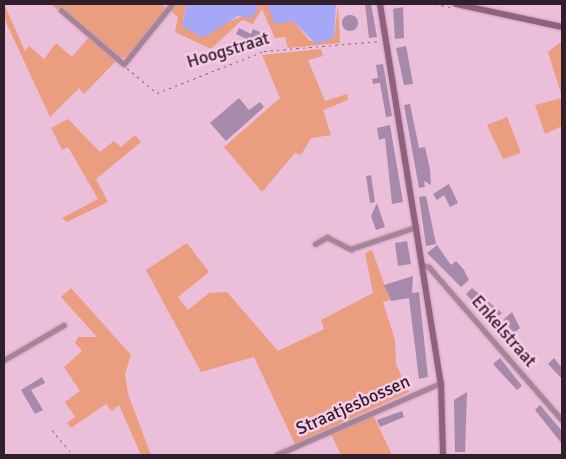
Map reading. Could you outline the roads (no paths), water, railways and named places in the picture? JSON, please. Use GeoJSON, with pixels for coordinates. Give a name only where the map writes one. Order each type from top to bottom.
{"type":"FeatureCollection","features":[{"type":"Feature","properties":{"kind":"street"},"geometry":{"type":"LineString","coordinates":[[61,10],[124,64],[172,4]]}},
{"type":"Feature","properties":{"kind":"street"},"geometry":{"type":"LineString","coordinates":[[380,4],[441,383],[444,455]]}},
{"type":"Feature","properties":{"kind":"street"},"geometry":{"type":"LineString","coordinates":[[456,4],[562,27]]}},
{"type":"Feature","properties":{"kind":"street"},"geometry":{"type":"LineString","coordinates":[[316,244],[327,237],[351,249],[416,227]]}},
{"type":"Feature","properties":{"kind":"street","name":"Enkelstraat"},"geometry":{"type":"LineString","coordinates":[[422,265],[429,267],[562,420]]}},
{"type":"Feature","properties":{"kind":"street"},"geometry":{"type":"LineString","coordinates":[[4,360],[64,325]]}},
{"type":"Feature","properties":{"kind":"street","name":"Straatjesbossen"},"geometry":{"type":"LineString","coordinates":[[276,455],[441,383]]}},
{"type":"Feature","properties":{"kind":"water"},"geometry":{"type":"Polygon","coordinates":[[[187,4],[255,4],[258,9],[252,18],[238,16],[203,38],[182,26],[187,4]]]}},
{"type":"Feature","properties":{"kind":"water"},"geometry":{"type":"Polygon","coordinates":[[[267,4],[336,4],[334,38],[316,44],[293,21],[275,24],[267,4]]]}}]}
